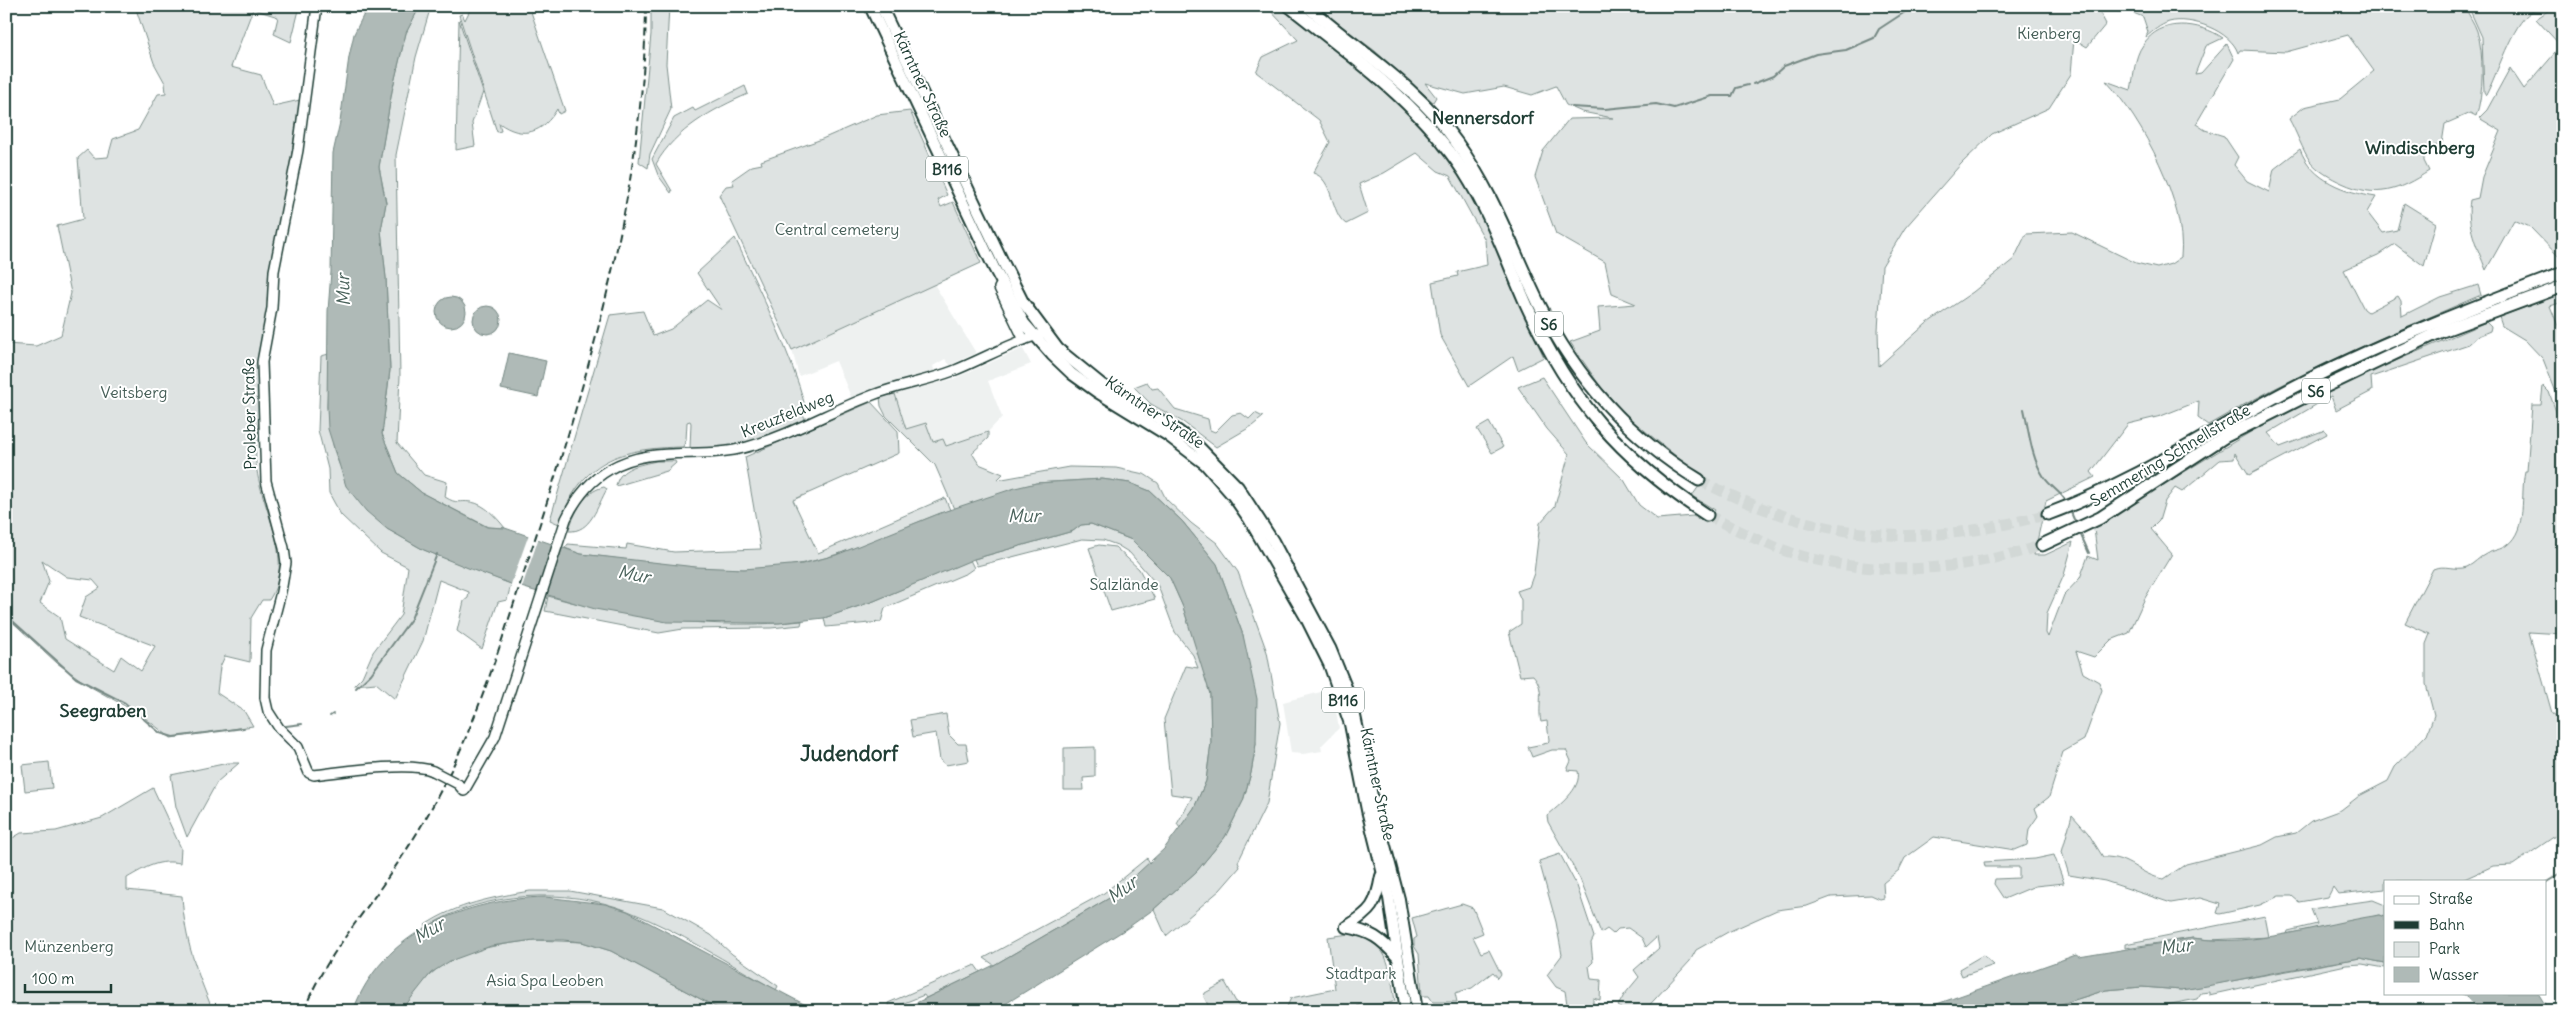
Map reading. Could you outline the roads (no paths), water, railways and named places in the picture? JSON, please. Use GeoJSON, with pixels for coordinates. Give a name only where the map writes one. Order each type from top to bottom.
{"type":"FeatureCollection","features":[{"type":"Feature","properties":{"kind":"highway","name":"S6"},"geometry":{"type":"LineString","coordinates":[[1289,6],[1361,61],[1401,97],[1472,174],[1545,342],[1566,379],[1612,439],[1670,491],[1707,515]]}},
{"type":"Feature","properties":{"kind":"highway","name":"S6"},"geometry":{"type":"LineString","coordinates":[[1307,6],[1369,54],[1443,124],[1472,174],[1502,218],[1538,302],[1578,371],[1626,426],[1652,449],[1699,480]]}},
{"type":"Feature","properties":{"kind":"highway","name":"Semmering Schnellstraße"},"geometry":{"type":"LineString","coordinates":[[2048,514],[2073,504],[2308,380],[2428,325],[2563,273]]}},
{"type":"Feature","properties":{"kind":"highway","name":"Semmering Schnellstraße"},"geometry":{"type":"LineString","coordinates":[[2042,545],[2084,526],[2226,436],[2305,396],[2442,331],[2563,286]]}},
{"type":"Feature","properties":{"kind":"main road","name":"Proleber Straße"},"geometry":{"type":"LineString","coordinates":[[317,6],[298,150],[274,271],[272,308],[262,354],[266,474],[269,497],[284,548],[286,563],[265,666],[265,698],[268,711],[279,728],[298,747],[306,769],[314,775],[364,769],[422,768],[433,771],[461,787]]}},
{"type":"Feature","properties":{"kind":"main road","name":"Kärntner Straße"},"geometry":{"type":"LineString","coordinates":[[870,6],[1002,283],[1034,336],[1052,355],[1082,381],[1196,456],[1233,496],[1249,519],[1305,616],[1335,679],[1350,724],[1367,810],[1383,870],[1406,1011]]}},
{"type":"Feature","properties":{"kind":"main road","name":"Kärntner Straße"},"geometry":{"type":"LineString","coordinates":[[881,6],[1023,302],[1034,336],[1058,349],[1093,378],[1178,430],[1213,460],[1247,499],[1276,547],[1330,648],[1352,702],[1372,796],[1399,899],[1417,1011]]}},
{"type":"Feature","properties":{"kind":"main road","name":"Kreuzfeldweg"},"geometry":{"type":"LineString","coordinates":[[461,787],[496,737],[566,519],[574,502],[586,487],[610,469],[638,457],[670,454],[706,454],[746,448],[875,394],[954,370],[1034,336]]}},
{"type":"Feature","properties":{"kind":"main road"},"geometry":{"type":"LineString","coordinates":[[1383,870],[1375,902],[1366,915],[1346,927],[1365,931],[1381,939],[1398,958]]}},
{"type":"Feature","properties":{"kind":"water"},"geometry":{"type":"Polygon","coordinates":[[[368,6],[420,6],[406,33],[392,91],[379,167],[386,203],[381,230],[386,278],[390,370],[382,434],[398,473],[422,493],[487,527],[505,528],[581,554],[696,567],[744,569],[802,564],[836,555],[943,512],[1036,483],[1102,479],[1130,483],[1150,491],[1182,521],[1217,564],[1243,635],[1257,699],[1256,744],[1251,773],[1243,801],[1225,837],[1196,872],[1154,909],[1126,929],[994,1011],[891,1011],[916,1003],[994,965],[1113,896],[1164,849],[1194,808],[1206,781],[1211,743],[1210,694],[1183,607],[1170,578],[1132,540],[1091,524],[1081,525],[1073,531],[974,559],[874,601],[824,618],[779,623],[667,622],[595,609],[511,584],[473,570],[424,550],[387,529],[366,511],[346,486],[328,429],[327,407],[333,153],[340,122],[354,34],[368,6]]]}},
{"type":"Feature","properties":{"kind":"water"},"geometry":{"type":"Polygon","coordinates":[[[451,297],[461,302],[466,312],[461,322],[451,327],[441,322],[436,312],[441,302],[451,297]]]}},
{"type":"Feature","properties":{"kind":"water"},"geometry":{"type":"Polygon","coordinates":[[[487,306],[497,310],[501,320],[497,330],[487,334],[477,330],[473,320],[477,310],[487,306]]]}},
{"type":"Feature","properties":{"kind":"water"},"geometry":{"type":"Polygon","coordinates":[[[509,353],[546,361],[538,397],[501,389],[509,353]]]}},
{"type":"Feature","properties":{"kind":"water","name":"Mur"},"geometry":{"type":"Polygon","coordinates":[[[545,897],[605,904],[627,911],[817,1011],[723,1011],[611,951],[582,942],[534,940],[491,946],[450,961],[431,973],[401,1011],[353,1011],[366,983],[384,960],[406,940],[431,925],[458,913],[486,904],[545,897]]]}},
{"type":"Feature","properties":{"kind":"water","name":"Mur"},"geometry":{"type":"Polygon","coordinates":[[[2380,915],[2384,917],[2384,963],[2360,958],[2181,990],[2142,987],[2106,990],[2052,1007],[2048,1011],[1917,1011],[2076,955],[2079,957],[2193,938],[2240,940],[2264,937],[2380,915]]]}},
{"type":"Feature","properties":{"kind":"water"},"geometry":{"type":"Polygon","coordinates":[[[2462,994],[2539,994],[2549,1011],[2483,1011],[2462,994]]]}},
{"type":"Feature","properties":{"kind":"waterway"},"geometry":{"type":"LineString","coordinates":[[1753,84],[1773,76],[1784,66],[1816,54],[1846,50],[1874,38],[1879,29],[1908,10],[1909,6]]}},
{"type":"Feature","properties":{"kind":"waterway"},"geometry":{"type":"LineString","coordinates":[[1572,107],[1605,109],[1656,104],[1674,108],[1712,96],[1732,96],[1736,88],[1748,85]]}},
{"type":"Feature","properties":{"kind":"waterway"},"geometry":{"type":"LineString","coordinates":[[2024,409],[2031,444],[2040,470],[2047,481],[2067,503]]}},
{"type":"Feature","properties":{"kind":"waterway"},"geometry":{"type":"LineString","coordinates":[[2070,510],[2076,524]]}},
{"type":"Feature","properties":{"kind":"waterway"},"geometry":{"type":"LineString","coordinates":[[2080,533],[2089,553]]}},
{"type":"Feature","properties":{"kind":"waterway"},"geometry":{"type":"LineString","coordinates":[[356,688],[371,674],[411,619],[437,554]]}},
{"type":"Feature","properties":{"kind":"waterway"},"geometry":{"type":"LineString","coordinates":[[6,615],[76,678],[125,703],[160,733],[173,737],[244,728]]}},
{"type":"Feature","properties":{"kind":"waterway"},"geometry":{"type":"LineString","coordinates":[[286,726],[302,724]]}},
{"type":"Feature","properties":{"kind":"waterway"},"geometry":{"type":"LineString","coordinates":[[2546,882],[2563,872]]}},
{"type":"Feature","properties":{"kind":"tunnel"},"geometry":{"type":"LineString","coordinates":[[1699,480],[1744,501],[1786,517],[1870,534],[1955,533],[2048,514]]}},
{"type":"Feature","properties":{"kind":"tunnel"},"geometry":{"type":"LineString","coordinates":[[1707,515],[1783,550],[1809,558],[1867,568],[1897,569],[1956,565],[2014,554],[2042,545]]}},
{"type":"Feature","properties":{"kind":"railway"},"geometry":{"type":"LineString","coordinates":[[304,1011],[329,961],[400,860],[436,799],[469,730],[501,642],[552,488],[592,353],[609,284],[624,215],[635,146],[643,76],[646,6]]}},
{"type":"Feature","properties":{"kind":"district","name":"Nennersdorf"},"geometry":{"type":"Point","coordinates":[1483,117]}},
{"type":"Feature","properties":{"kind":"district","name":"Windischberg"},"geometry":{"type":"Point","coordinates":[2420,147]}},
{"type":"Feature","properties":{"kind":"district","name":"Seegraben"},"geometry":{"type":"Point","coordinates":[103,710]}},
{"type":"Feature","properties":{"kind":"district","name":"Judendorf"},"geometry":{"type":"Point","coordinates":[849,753]}},
{"type":"Feature","properties":{"kind":"park label","name":"Kienberg"},"geometry":{"type":"Point","coordinates":[2049,33]}},
{"type":"Feature","properties":{"kind":"park label","name":"Central cemetery"},"geometry":{"type":"Point","coordinates":[837,229]}},
{"type":"Feature","properties":{"kind":"park label","name":"Veitsberg"},"geometry":{"type":"Point","coordinates":[134,392]}},
{"type":"Feature","properties":{"kind":"park label","name":"Salzlände"},"geometry":{"type":"Point","coordinates":[1124,584]}},
{"type":"Feature","properties":{"kind":"park label","name":"Münzenberg"},"geometry":{"type":"Point","coordinates":[69,946]}},
{"type":"Feature","properties":{"kind":"park label","name":"Stadtpark"},"geometry":{"type":"Point","coordinates":[1361,973]}},
{"type":"Feature","properties":{"kind":"park label","name":"Asia Spa Leoben"},"geometry":{"type":"Point","coordinates":[545,980]}}]}
